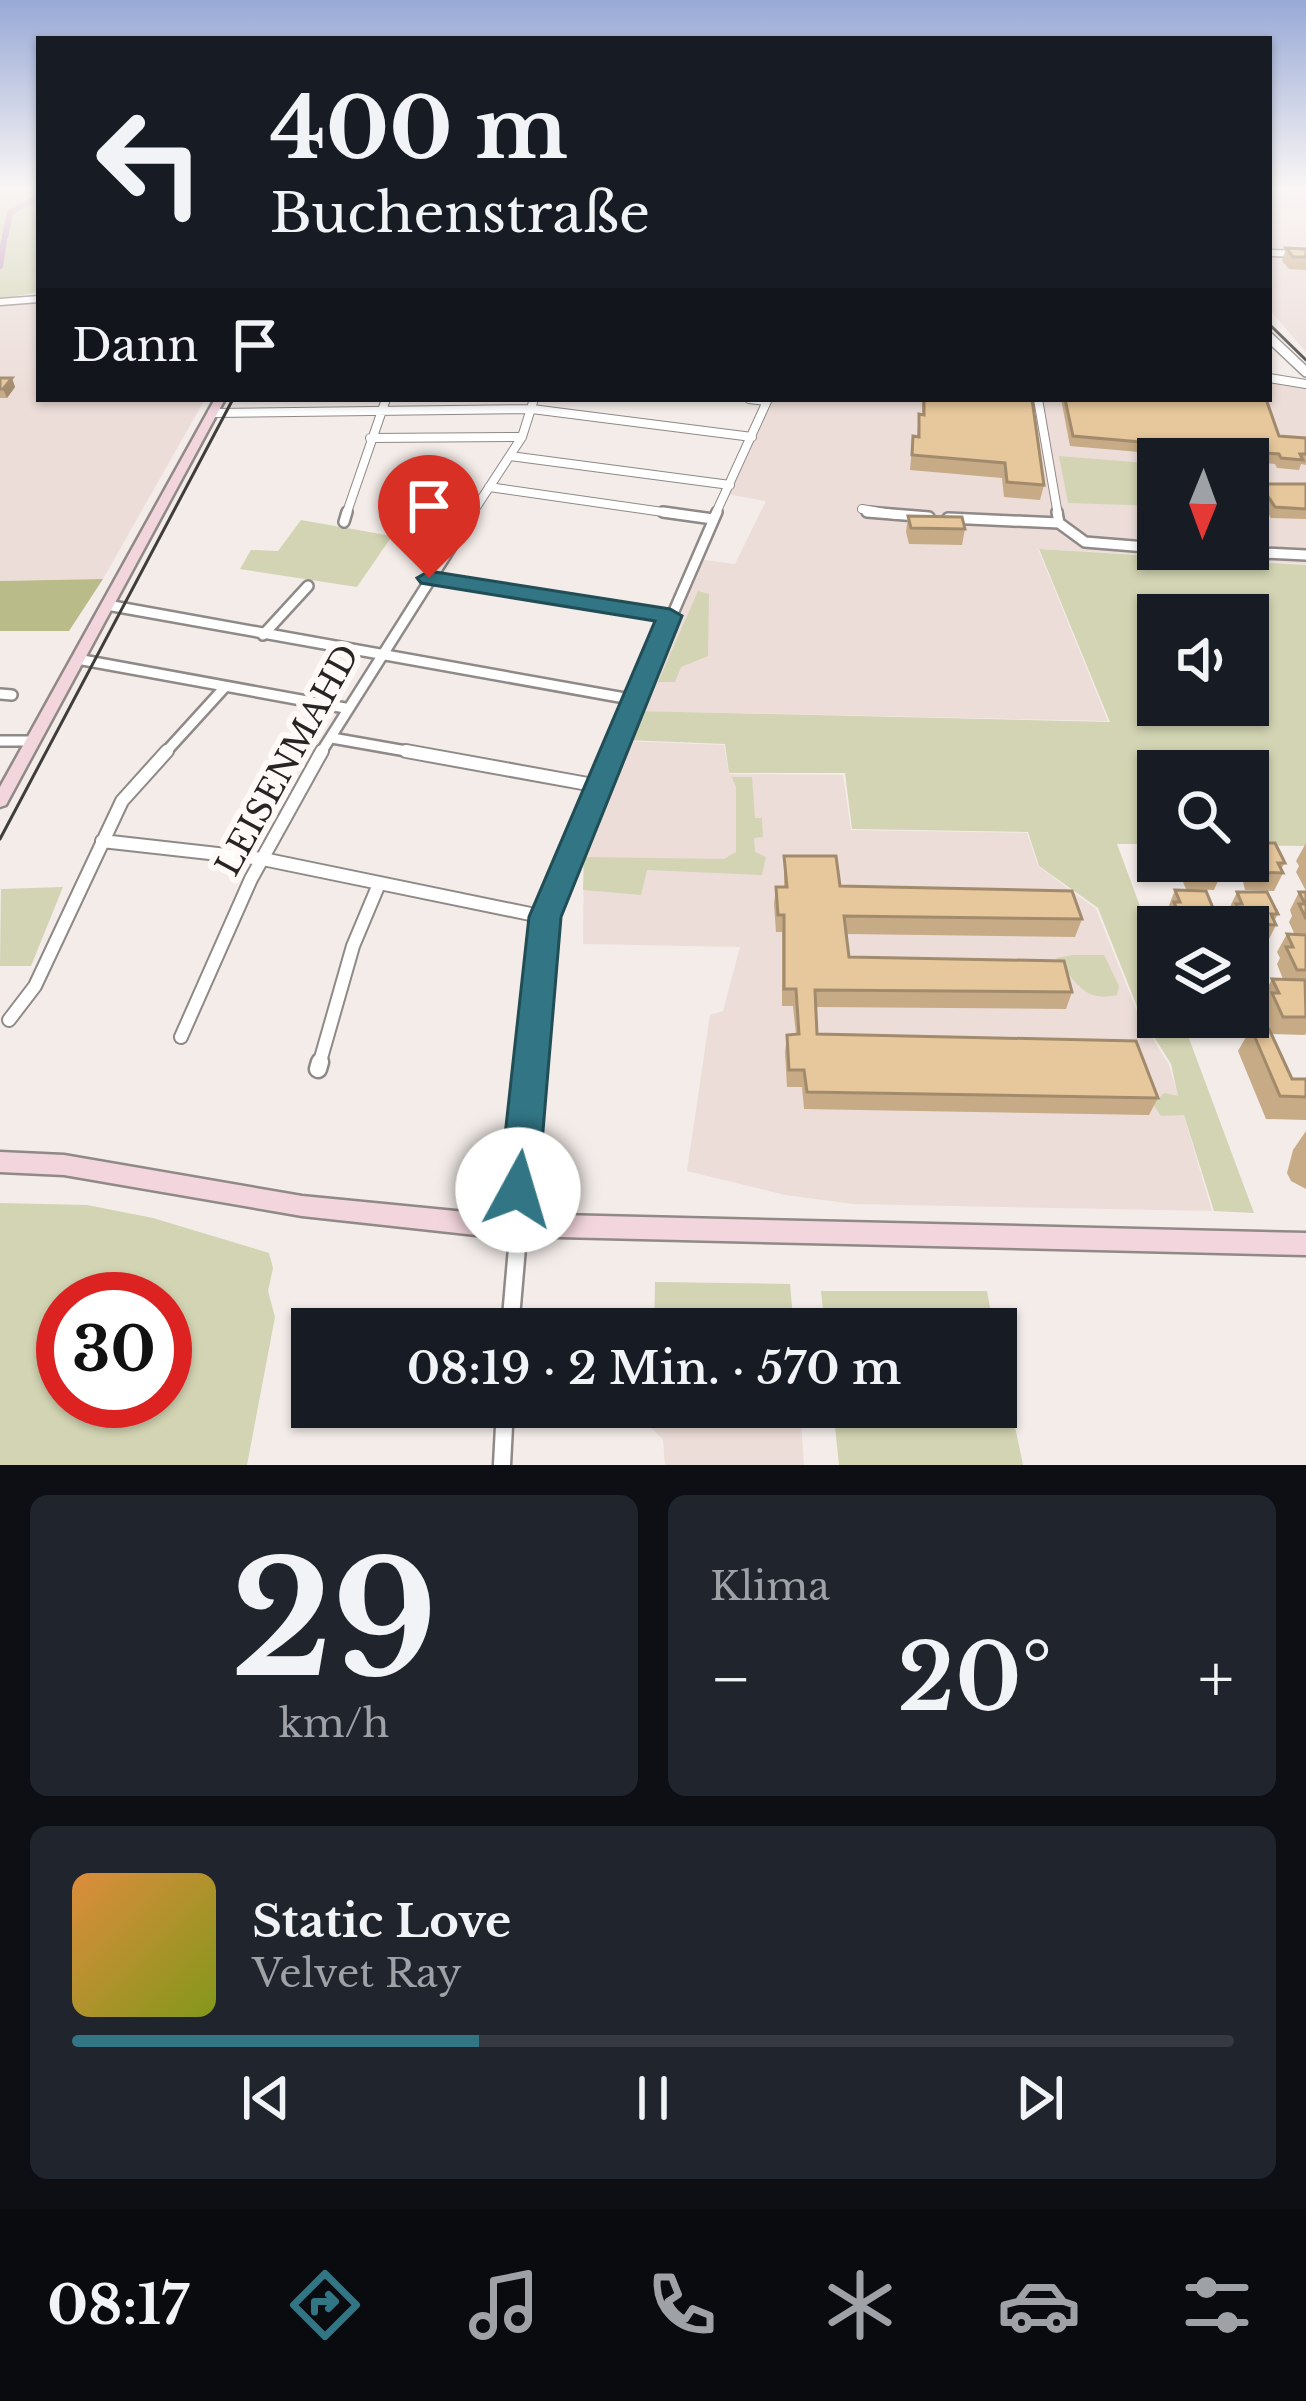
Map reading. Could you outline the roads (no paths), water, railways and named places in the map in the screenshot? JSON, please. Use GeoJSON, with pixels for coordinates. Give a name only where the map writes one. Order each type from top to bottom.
{"type":"FeatureCollection","features":[{"type":"Feature","properties":{"kind":"main road"},"geometry":{"type":"LineString","coordinates":[[0,801],[218,402]]}},
{"type":"Feature","properties":{"kind":"main road"},"geometry":{"type":"LineString","coordinates":[[0,1162],[64,1165],[302,1206],[517,1226],[1306,1244]]}},
{"type":"Feature","properties":{"kind":"street"},"geometry":{"type":"LineString","coordinates":[[0,302],[36,299]]}},
{"type":"Feature","properties":{"kind":"street"},"geometry":{"type":"LineString","coordinates":[[1272,340],[1306,372]]}},
{"type":"Feature","properties":{"kind":"street"},"geometry":{"type":"LineString","coordinates":[[1272,378],[1306,384]]}},
{"type":"Feature","properties":{"kind":"street"},"geometry":{"type":"LineString","coordinates":[[344,522],[384,402]]}},
{"type":"Feature","properties":{"kind":"street"},"geometry":{"type":"LineString","coordinates":[[511,1308],[545,917],[670,616],[767,402]]}},
{"type":"Feature","properties":{"kind":"street"},"geometry":{"type":"LineString","coordinates":[[1039,402],[1059,523]]}},
{"type":"Feature","properties":{"kind":"street"},"geometry":{"type":"LineString","coordinates":[[212,413],[533,404],[752,436]]}},
{"type":"Feature","properties":{"kind":"street","name":"LEISENMAHD"},"geometry":{"type":"LineString","coordinates":[[181,1037],[218,940],[345,708],[522,437],[533,404]]}},
{"type":"Feature","properties":{"kind":"street"},"geometry":{"type":"LineString","coordinates":[[370,438],[522,437]]}},
{"type":"Feature","properties":{"kind":"street"},"geometry":{"type":"LineString","coordinates":[[510,456],[730,485]]}},
{"type":"Feature","properties":{"kind":"street"},"geometry":{"type":"LineString","coordinates":[[489,488],[713,519]]}},
{"type":"Feature","properties":{"kind":"street"},"geometry":{"type":"LineString","coordinates":[[862,508],[876,514],[1059,523],[1085,542],[1137,546]]}},
{"type":"Feature","properties":{"kind":"street"},"geometry":{"type":"LineString","coordinates":[[1269,553],[1306,555]]}},
{"type":"Feature","properties":{"kind":"street"},"geometry":{"type":"LineString","coordinates":[[429,578],[670,616]]}},
{"type":"Feature","properties":{"kind":"street"},"geometry":{"type":"LineString","coordinates":[[263,634],[308,586]]}},
{"type":"Feature","properties":{"kind":"street"},"geometry":{"type":"LineString","coordinates":[[107,605],[636,700]]}},
{"type":"Feature","properties":{"kind":"street"},"geometry":{"type":"LineString","coordinates":[[77,658],[345,708]]}},
{"type":"Feature","properties":{"kind":"street"},"geometry":{"type":"LineString","coordinates":[[9,1020],[34,986],[122,801],[225,687]]}},
{"type":"Feature","properties":{"kind":"street"},"geometry":{"type":"LineString","coordinates":[[332,738],[599,786]]}},
{"type":"Feature","properties":{"kind":"street"},"geometry":{"type":"LineString","coordinates":[[0,741],[32,741]]}},
{"type":"Feature","properties":{"kind":"street"},"geometry":{"type":"LineString","coordinates":[[103,841],[263,859],[545,917]]}},
{"type":"Feature","properties":{"kind":"street"},"geometry":{"type":"LineString","coordinates":[[318,1069],[353,946],[379,884]]}},
{"type":"Feature","properties":{"kind":"street"},"geometry":{"type":"LineString","coordinates":[[502,1465],[504,1428]]}},
{"type":"Feature","properties":{"kind":"waterway"},"geometry":{"type":"LineString","coordinates":[[0,266],[2,254]]}},
{"type":"Feature","properties":{"kind":"tram line"},"geometry":{"type":"LineString","coordinates":[[1272,327],[1306,360]]}},
{"type":"Feature","properties":{"kind":"tram line"},"geometry":{"type":"LineString","coordinates":[[0,839],[231,402]]}}]}
